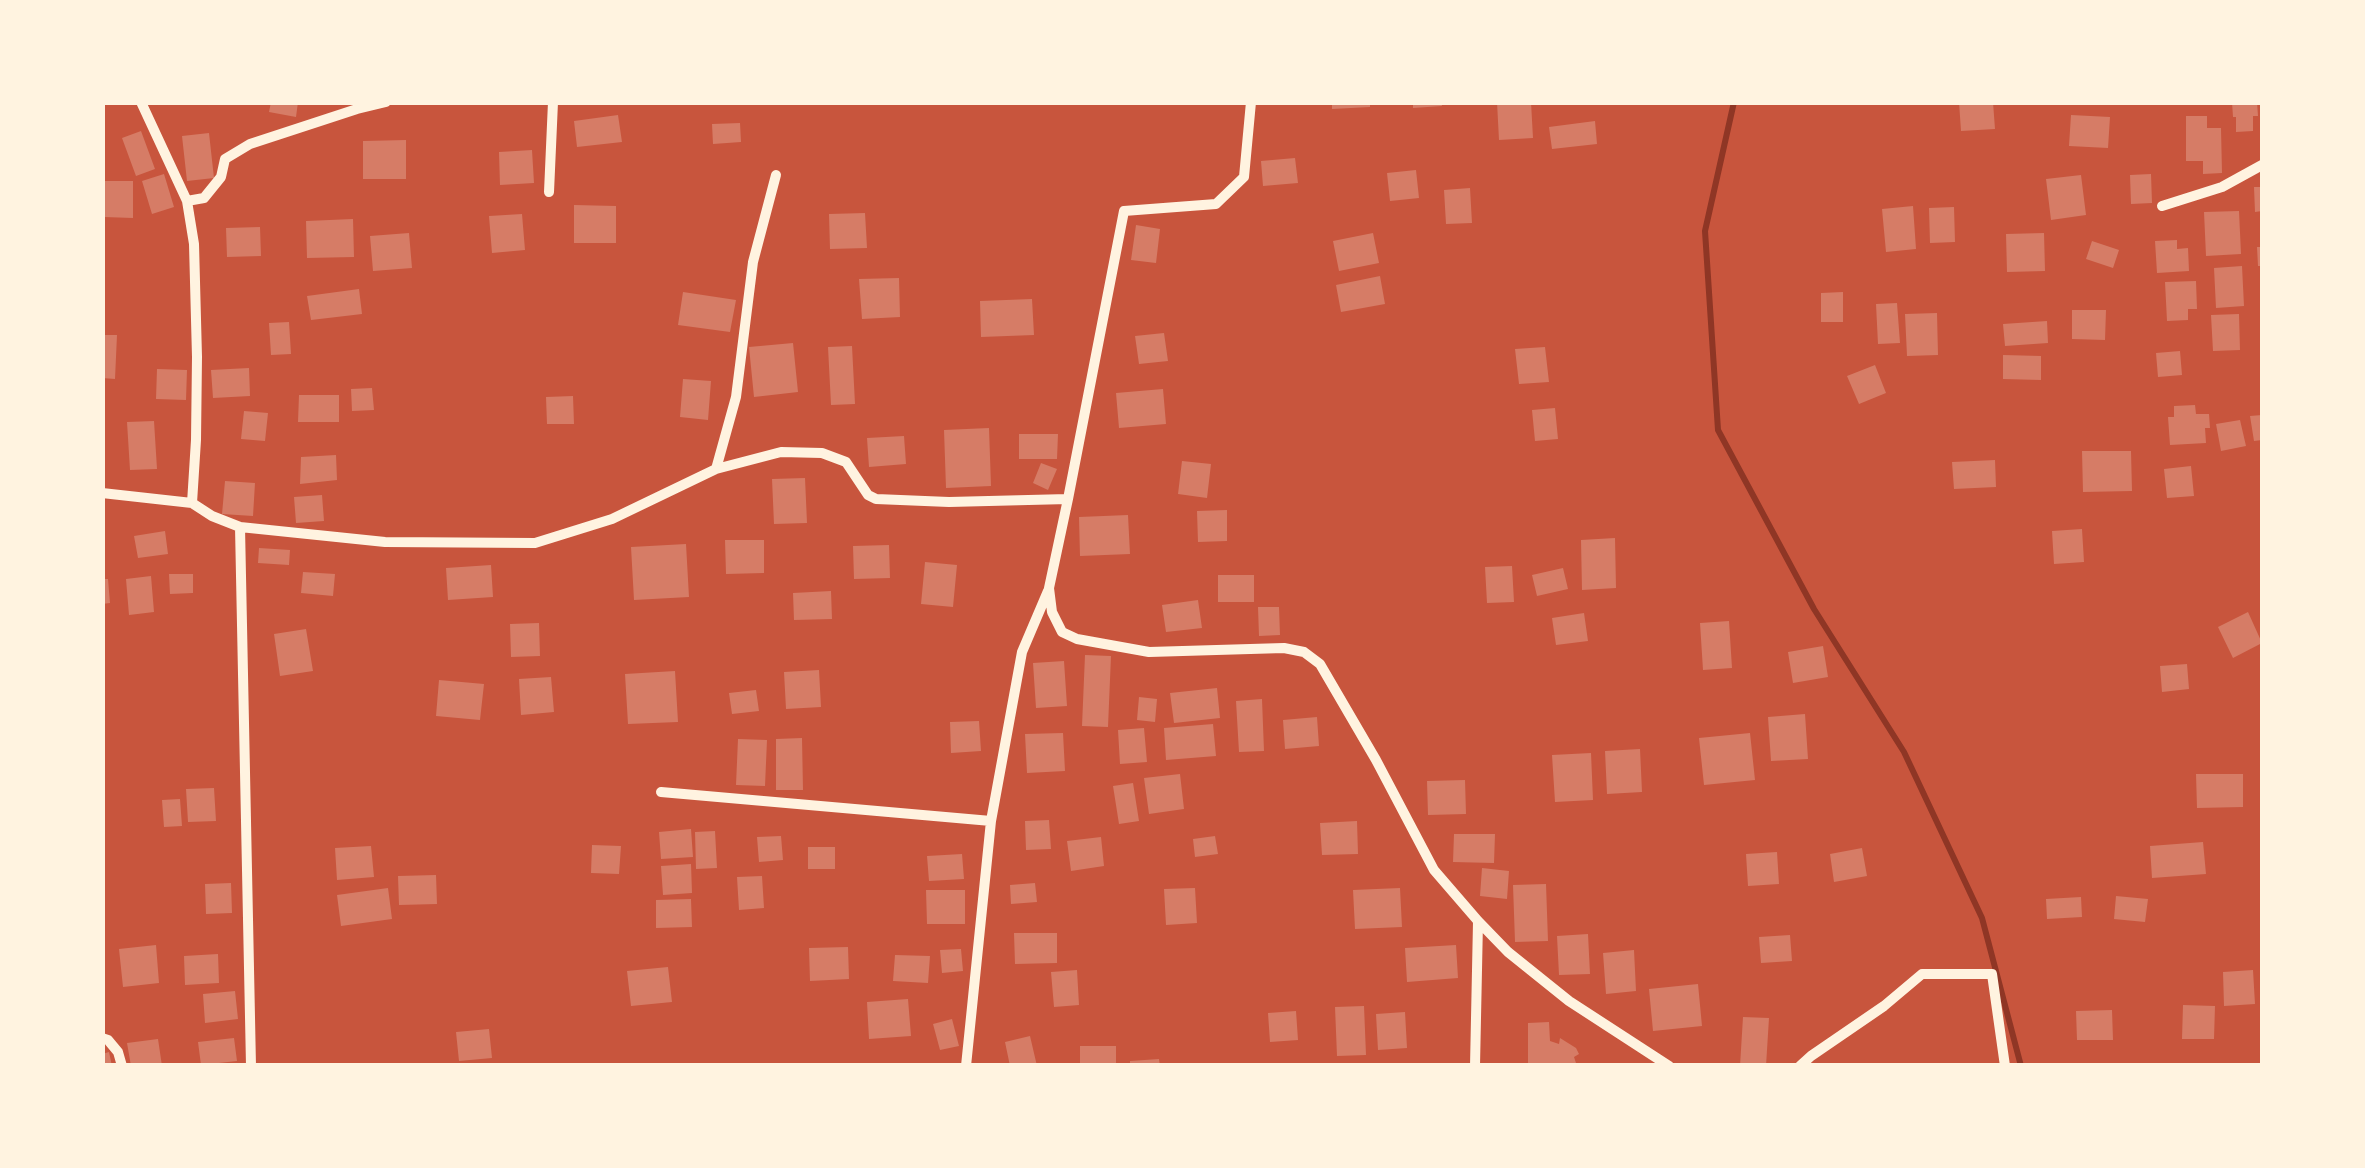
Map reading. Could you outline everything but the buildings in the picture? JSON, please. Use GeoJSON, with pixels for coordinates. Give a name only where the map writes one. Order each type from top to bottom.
{"type":"FeatureCollection","features":[{"type":"Feature","properties":{"kind":"street"},"geometry":{"type":"LineString","coordinates":[[141,102],[187,201],[194,244],[198,357],[192,503]]}},
{"type":"Feature","properties":{"kind":"street"},"geometry":{"type":"LineString","coordinates":[[187,201],[204,198],[221,177],[225,159],[250,144],[386,102]]}},
{"type":"Feature","properties":{"kind":"street"},"geometry":{"type":"LineString","coordinates":[[549,192],[553,102]]}},
{"type":"Feature","properties":{"kind":"street"},"geometry":{"type":"LineString","coordinates":[[966,1066],[992,821],[1022,652],[1049,588],[1124,211],[1216,204],[1244,177],[1251,102]]}},
{"type":"Feature","properties":{"kind":"street"},"geometry":{"type":"LineString","coordinates":[[2162,206],[2222,187],[2262,166]]}},
{"type":"Feature","properties":{"kind":"street"},"geometry":{"type":"LineString","coordinates":[[716,469],[736,397],[753,262],[776,175]]}},
{"type":"Feature","properties":{"kind":"street"},"geometry":{"type":"LineString","coordinates":[[102,493],[192,503],[240,527],[385,542],[535,543],[612,518],[716,469],[781,452],[822,453],[846,462],[868,495],[876,500],[1068,499]]}},
{"type":"Feature","properties":{"kind":"street"},"geometry":{"type":"LineString","coordinates":[[240,527],[251,1066]]}},
{"type":"Feature","properties":{"kind":"street"},"geometry":{"type":"LineString","coordinates":[[1049,588],[1052,612],[1062,632],[1077,640],[1149,652],[1284,648],[1304,652],[1320,664],[1434,870],[1478,921],[1508,952],[1568,1001],[1669,1066]]}},
{"type":"Feature","properties":{"kind":"street"},"geometry":{"type":"LineString","coordinates":[[661,792],[992,821]]}},
{"type":"Feature","properties":{"kind":"street"},"geometry":{"type":"LineString","coordinates":[[1475,1066],[1478,921]]}},
{"type":"Feature","properties":{"kind":"street"},"geometry":{"type":"LineString","coordinates":[[1800,1066],[1922,974],[1992,974],[2006,1066]]}},
{"type":"Feature","properties":{"kind":"street"},"geometry":{"type":"LineString","coordinates":[[102,1038],[118,1052],[122,1066]]}},
{"type":"Feature","properties":{"kind":"waterway"},"geometry":{"type":"LineString","coordinates":[[1734,102],[1705,231],[1718,430],[1814,609],[1904,752],[1982,918],[2021,1066]]}}]}
